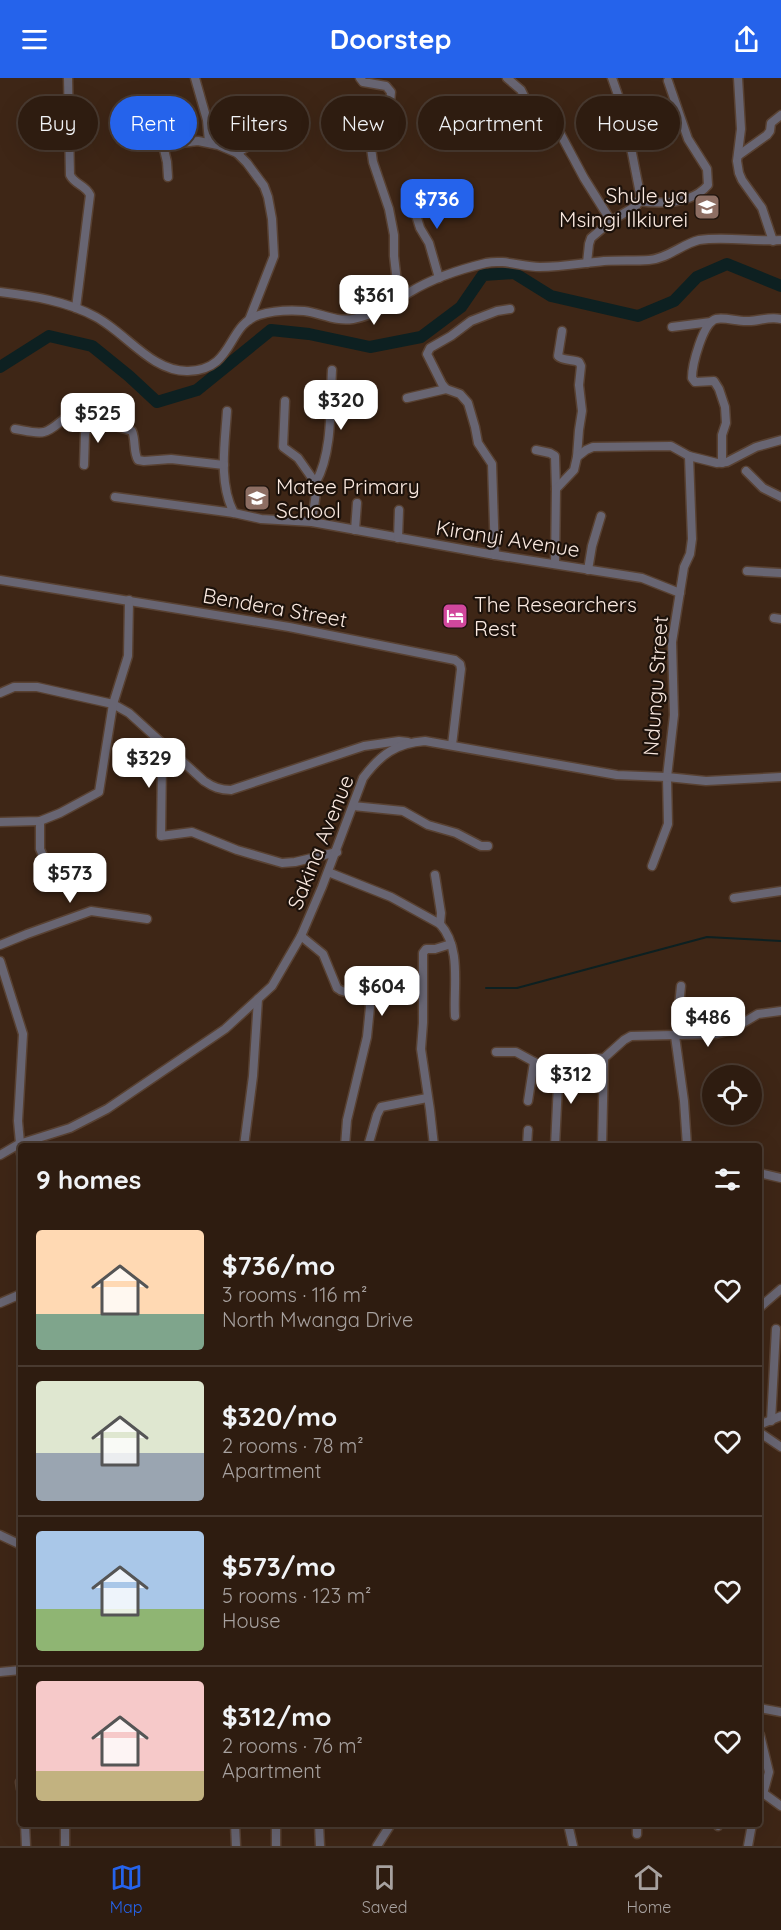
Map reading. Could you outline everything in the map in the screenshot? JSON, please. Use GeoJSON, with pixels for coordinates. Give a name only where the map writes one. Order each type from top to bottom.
{"type":"FeatureCollection","features":[{"type":"Feature","properties":{"kind":"street"},"geometry":{"type":"LineString","coordinates":[[68,78],[70,175],[73,180],[86,188],[90,195],[76,309]]}},
{"type":"Feature","properties":{"kind":"street"},"geometry":{"type":"LineString","coordinates":[[195,78],[207,120],[209,142],[197,141]]}},
{"type":"Feature","properties":{"kind":"street"},"geometry":{"type":"LineString","coordinates":[[360,78],[363,82],[386,86],[391,92],[389,114],[370,148],[372,162],[389,209],[394,236],[399,300]]}},
{"type":"Feature","properties":{"kind":"street"},"geometry":{"type":"LineString","coordinates":[[507,78],[521,90],[527,102],[546,112],[552,118],[584,178],[611,221]]}},
{"type":"Feature","properties":{"kind":"street"},"geometry":{"type":"LineString","coordinates":[[586,263],[591,238],[611,221],[636,206],[641,199],[619,98],[612,78]]}},
{"type":"Feature","properties":{"kind":"street"},"geometry":{"type":"LineString","coordinates":[[249,320],[259,315],[287,311],[304,311],[333,319],[355,318],[399,300],[439,278],[468,268],[497,262],[539,267],[657,259],[689,243],[711,239],[777,240],[762,208],[739,173],[741,129],[738,78]]}},
{"type":"Feature","properties":{"kind":"street"},"geometry":{"type":"LineString","coordinates":[[638,201],[666,203],[676,201],[695,194],[708,185],[707,169],[688,139],[668,81]]}},
{"type":"Feature","properties":{"kind":"street"},"geometry":{"type":"LineString","coordinates":[[739,155],[769,133],[771,123],[781,114]]}},
{"type":"Feature","properties":{"kind":"street"},"geometry":{"type":"LineString","coordinates":[[164,150],[168,177]]}},
{"type":"Feature","properties":{"kind":"street"},"geometry":{"type":"LineString","coordinates":[[0,292],[29,296],[95,316],[111,326],[147,357],[161,365],[187,371],[212,366],[249,320],[273,263],[275,245],[268,197],[264,186],[247,163],[237,153],[229,150]]}},
{"type":"Feature","properties":{"kind":"street"},"geometry":{"type":"LineString","coordinates":[[237,153],[242,150]]}},
{"type":"Feature","properties":{"kind":"street"},"geometry":{"type":"LineString","coordinates":[[439,278],[429,243],[418,222],[417,199],[420,192],[429,185],[449,189]]}},
{"type":"Feature","properties":{"kind":"street"},"geometry":{"type":"LineString","coordinates":[[495,555],[492,464],[480,449],[468,403],[460,394],[446,389],[441,384],[427,354],[430,348],[471,321],[497,311],[510,309]]}},
{"type":"Feature","properties":{"kind":"street"},"geometry":{"type":"LineString","coordinates":[[672,327],[711,322],[717,319],[749,321],[781,319]]}},
{"type":"Feature","properties":{"kind":"street"},"geometry":{"type":"LineString","coordinates":[[711,322],[699,342],[692,381],[716,383],[725,407],[726,423],[722,435],[722,463]]}},
{"type":"Feature","properties":{"kind":"street"},"geometry":{"type":"LineString","coordinates":[[556,489],[574,470],[578,457],[582,411],[579,385],[581,366],[579,362],[558,356],[562,331]]}},
{"type":"Feature","properties":{"kind":"street"},"geometry":{"type":"LineString","coordinates":[[312,522],[316,482],[323,467],[327,446],[332,370]]}},
{"type":"Feature","properties":{"kind":"street"},"geometry":{"type":"LineString","coordinates":[[407,398],[446,389]]}},
{"type":"Feature","properties":{"kind":"street"},"geometry":{"type":"LineString","coordinates":[[285,401],[283,447],[286,451],[295,454],[316,482]]}},
{"type":"Feature","properties":{"kind":"street"},"geometry":{"type":"LineString","coordinates":[[227,411],[224,465],[228,498],[234,513]]}},
{"type":"Feature","properties":{"kind":"street"},"geometry":{"type":"LineString","coordinates":[[15,429],[45,431],[72,414],[132,431],[136,445],[135,456],[138,460],[171,459],[224,465]]}},
{"type":"Feature","properties":{"kind":"street"},"geometry":{"type":"LineString","coordinates":[[84,465],[85,434],[90,418]]}},
{"type":"Feature","properties":{"kind":"street"},"geometry":{"type":"LineString","coordinates":[[578,457],[586,450],[602,446],[614,448],[671,446],[689,456],[722,463],[756,447],[781,440]]}},
{"type":"Feature","properties":{"kind":"street"},"geometry":{"type":"LineString","coordinates":[[536,450],[555,456],[555,564]]}},
{"type":"Feature","properties":{"kind":"street","name":"Ndungu Street"},"geometry":{"type":"LineString","coordinates":[[652,866],[668,824],[667,777],[674,715],[672,642],[684,567],[690,554],[692,539],[689,456]]}},
{"type":"Feature","properties":{"kind":"street"},"geometry":{"type":"LineString","coordinates":[[746,471],[763,488],[781,497]]}},
{"type":"Feature","properties":{"kind":"street","name":"Kiranyi Avenue"},"geometry":{"type":"LineString","coordinates":[[115,497],[234,513],[261,519],[312,522],[495,555],[642,578],[680,593]]}},
{"type":"Feature","properties":{"kind":"street"},"geometry":{"type":"LineString","coordinates":[[355,530],[357,503]]}},
{"type":"Feature","properties":{"kind":"street"},"geometry":{"type":"LineString","coordinates":[[398,538],[399,510]]}},
{"type":"Feature","properties":{"kind":"street"},"geometry":{"type":"LineString","coordinates":[[588,570],[601,516]]}},
{"type":"Feature","properties":{"kind":"street"},"geometry":{"type":"LineString","coordinates":[[747,571],[781,573]]}},
{"type":"Feature","properties":{"kind":"street","name":"Bendera Street"},"geometry":{"type":"LineString","coordinates":[[0,580],[288,627],[455,660],[460,664],[461,669],[452,746]]}},
{"type":"Feature","properties":{"kind":"street"},"geometry":{"type":"LineString","coordinates":[[0,822],[40,821],[99,792],[113,704],[128,656],[129,600]]}},
{"type":"Feature","properties":{"kind":"street"},"geometry":{"type":"LineString","coordinates":[[0,693],[14,687],[37,687],[113,704],[129,713],[213,787],[231,790],[364,746],[399,741],[410,742]]}},
{"type":"Feature","properties":{"kind":"street","name":"Sakina Avenue"},"geometry":{"type":"LineString","coordinates":[[22,1143],[70,1128],[107,1109],[225,1029],[272,986],[301,936],[337,852],[363,778],[383,755],[410,742],[425,741],[617,775],[706,781],[781,777]]}},
{"type":"Feature","properties":{"kind":"street"},"geometry":{"type":"LineString","coordinates":[[165,746],[162,762],[161,836],[192,832],[282,863],[337,852]]}},
{"type":"Feature","properties":{"kind":"street"},"geometry":{"type":"LineString","coordinates":[[353,806],[403,811],[428,825],[456,833],[481,846],[488,846]]}},
{"type":"Feature","properties":{"kind":"street"},"geometry":{"type":"LineString","coordinates":[[40,821],[40,849],[44,858],[57,863],[87,865],[92,870],[91,878]]}},
{"type":"Feature","properties":{"kind":"street"},"geometry":{"type":"LineString","coordinates":[[328,872],[391,897],[445,929],[451,944],[455,976],[455,1017]]}},
{"type":"Feature","properties":{"kind":"street"},"geometry":{"type":"LineString","coordinates":[[435,875],[441,913],[440,924]]}},
{"type":"Feature","properties":{"kind":"street"},"geometry":{"type":"LineString","coordinates":[[734,898],[781,891]]}},
{"type":"Feature","properties":{"kind":"street"},"geometry":{"type":"LineString","coordinates":[[0,945],[91,911],[147,919]]}},
{"type":"Feature","properties":{"kind":"street"},"geometry":{"type":"LineString","coordinates":[[301,936],[323,954],[336,988],[340,992],[365,993],[370,1001],[367,1036],[347,1120],[345,1143]]}},
{"type":"Feature","properties":{"kind":"street"},"geometry":{"type":"LineString","coordinates":[[434,1143],[421,1049],[423,951],[451,944]]}},
{"type":"Feature","properties":{"kind":"street"},"geometry":{"type":"LineString","coordinates":[[0,961],[23,1034],[19,1143]]}},
{"type":"Feature","properties":{"kind":"street"},"geometry":{"type":"LineString","coordinates":[[681,986],[676,1036],[687,1143]]}},
{"type":"Feature","properties":{"kind":"street"},"geometry":{"type":"LineString","coordinates":[[243,1143],[253,1076],[258,999]]}},
{"type":"Feature","properties":{"kind":"street"},"geometry":{"type":"LineString","coordinates":[[496,1052],[516,1052],[544,1065],[604,1058],[629,1037],[725,1032],[752,1016],[781,1011]]}},
{"type":"Feature","properties":{"kind":"street"},"geometry":{"type":"LineString","coordinates":[[602,1143],[604,1058]]}},
{"type":"Feature","properties":{"kind":"street"},"geometry":{"type":"LineString","coordinates":[[528,1101],[534,1062]]}},
{"type":"Feature","properties":{"kind":"street"},"geometry":{"type":"LineString","coordinates":[[555,1143],[559,1063]]}},
{"type":"Feature","properties":{"kind":"street"},"geometry":{"type":"LineString","coordinates":[[369,1143],[376,1115],[381,1107],[428,1098]]}},
{"type":"Feature","properties":{"kind":"street"},"geometry":{"type":"LineString","coordinates":[[526,1143],[528,1130]]}},
{"type":"Feature","properties":{"kind":"street","name":"Sakina Avenue"},"geometry":{"type":"LineString","coordinates":[[0,1155],[18,1145]]}},
{"type":"Feature","properties":{"kind":"street"},"geometry":{"type":"LineString","coordinates":[[762,1174],[781,1178]]}},
{"type":"Feature","properties":{"kind":"street"},"geometry":{"type":"LineString","coordinates":[[762,1305],[781,1289]]}},
{"type":"Feature","properties":{"kind":"street"},"geometry":{"type":"LineString","coordinates":[[0,1303],[18,1295]]}},
{"type":"Feature","properties":{"kind":"street"},"geometry":{"type":"LineString","coordinates":[[771,1421],[776,1329]]}},
{"type":"Feature","properties":{"kind":"street"},"geometry":{"type":"LineString","coordinates":[[762,1424],[781,1416]]}},
{"type":"Feature","properties":{"kind":"street"},"geometry":{"type":"LineString","coordinates":[[762,1434],[781,1447]]}},
{"type":"Feature","properties":{"kind":"street"},"geometry":{"type":"LineString","coordinates":[[0,1535],[18,1544]]}},
{"type":"Feature","properties":{"kind":"street"},"geometry":{"type":"LineString","coordinates":[[0,1672],[18,1670]]}},
{"type":"Feature","properties":{"kind":"street"},"geometry":{"type":"LineString","coordinates":[[762,1709],[781,1712]]}},
{"type":"Feature","properties":{"kind":"street"},"geometry":{"type":"LineString","coordinates":[[762,1743],[769,1772],[762,1790]]}},
{"type":"Feature","properties":{"kind":"street"},"geometry":{"type":"LineString","coordinates":[[762,1793],[781,1806]]}},
{"type":"Feature","properties":{"kind":"street"},"geometry":{"type":"LineString","coordinates":[[25,1827],[26,1846]]}},
{"type":"Feature","properties":{"kind":"street"},"geometry":{"type":"LineString","coordinates":[[65,1827],[65,1846]]}},
{"type":"Feature","properties":{"kind":"street"},"geometry":{"type":"LineString","coordinates":[[235,1827],[236,1846]]}},
{"type":"Feature","properties":{"kind":"street"},"geometry":{"type":"LineString","coordinates":[[276,1827],[276,1846]]}},
{"type":"Feature","properties":{"kind":"street"},"geometry":{"type":"LineString","coordinates":[[319,1827],[320,1846]]}},
{"type":"Feature","properties":{"kind":"street"},"geometry":{"type":"LineString","coordinates":[[377,1846],[389,1827]]}},
{"type":"Feature","properties":{"kind":"street"},"geometry":{"type":"LineString","coordinates":[[569,1827],[573,1846]]}},
{"type":"Feature","properties":{"kind":"street"},"geometry":{"type":"LineString","coordinates":[[748,1846],[751,1827]]}},
{"type":"Feature","properties":{"kind":"waterway"},"geometry":{"type":"LineString","coordinates":[[0,367],[49,336],[92,346],[157,402],[197,390],[271,330],[309,334],[370,347],[421,337],[461,307],[483,275],[514,273],[551,296],[638,316],[674,301],[697,277],[727,264],[781,286]]}},
{"type":"Feature","properties":{"kind":"waterway"},"geometry":{"type":"LineString","coordinates":[[486,988],[517,988],[707,937],[781,941]]}},
{"type":"Feature","properties":{"kind":"place","name":"Shule ya Msingi Ilkiurei"},"geometry":{"type":"Point","coordinates":[707,207]}},
{"type":"Feature","properties":{"kind":"place","name":"Matee Primary School"},"geometry":{"type":"Point","coordinates":[257,498]}},
{"type":"Feature","properties":{"kind":"place","name":"The Researchers Rest"},"geometry":{"type":"Point","coordinates":[455,616]}}]}
